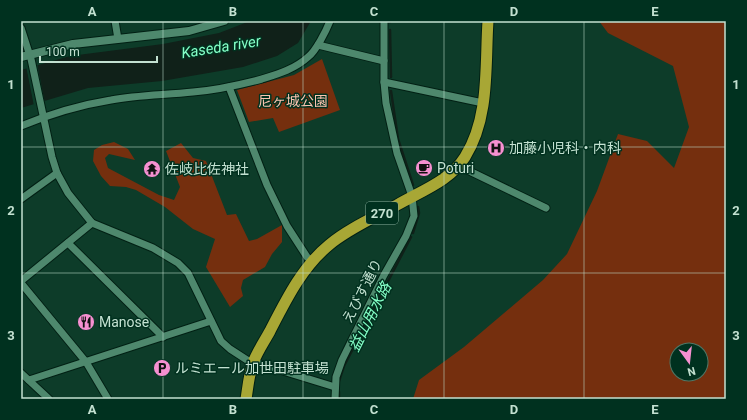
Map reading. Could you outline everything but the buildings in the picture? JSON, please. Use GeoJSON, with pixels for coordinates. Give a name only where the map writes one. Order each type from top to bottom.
{"type":"FeatureCollection","features":[{"type":"Feature","properties":{"kind":"highway","name":"270"},"geometry":{"type":"LineString","coordinates":[[246,399],[254,362],[281,310],[312,261],[330,244],[345,234],[439,182],[459,166],[471,146],[477,132],[483,103],[488,21]]}},
{"type":"Feature","properties":{"kind":"street"},"geometry":{"type":"LineString","coordinates":[[115,21],[118,39]]}},
{"type":"Feature","properties":{"kind":"street"},"geometry":{"type":"LineString","coordinates":[[21,57],[31,57],[73,44],[189,31],[224,21]]}},
{"type":"Feature","properties":{"kind":"street"},"geometry":{"type":"LineString","coordinates":[[21,126],[43,115],[87,105],[113,100],[196,92],[229,87],[278,74],[296,66],[309,57],[318,45],[330,21]]}},
{"type":"Feature","properties":{"kind":"street","name":"えびす通り"},"geometry":{"type":"LineString","coordinates":[[334,399],[335,387],[342,360],[384,275],[406,236],[414,216],[412,196],[397,153],[390,122],[384,82],[384,21]]}},
{"type":"Feature","properties":{"kind":"street"},"geometry":{"type":"LineString","coordinates":[[21,28],[31,57],[57,174],[68,193],[92,223],[153,248],[178,263],[188,273],[221,341],[230,350],[254,362],[335,387]]}},
{"type":"Feature","properties":{"kind":"street"},"geometry":{"type":"LineString","coordinates":[[318,45],[384,61]]}},
{"type":"Feature","properties":{"kind":"street"},"geometry":{"type":"LineString","coordinates":[[384,82],[483,103]]}},
{"type":"Feature","properties":{"kind":"street"},"geometry":{"type":"LineString","coordinates":[[229,87],[267,184],[287,226],[307,257],[312,261]]}},
{"type":"Feature","properties":{"kind":"street"},"geometry":{"type":"LineString","coordinates":[[459,166],[546,208]]}},
{"type":"Feature","properties":{"kind":"street"},"geometry":{"type":"LineString","coordinates":[[21,199],[57,174]]}},
{"type":"Feature","properties":{"kind":"street"},"geometry":{"type":"LineString","coordinates":[[92,223],[21,282],[86,362],[108,399]]}},
{"type":"Feature","properties":{"kind":"street"},"geometry":{"type":"LineString","coordinates":[[68,243],[163,337]]}},
{"type":"Feature","properties":{"kind":"street"},"geometry":{"type":"LineString","coordinates":[[29,380],[211,322]]}},
{"type":"Feature","properties":{"kind":"street"},"geometry":{"type":"LineString","coordinates":[[21,373],[49,399]]}},
{"type":"Feature","properties":{"kind":"green space"},"geometry":{"type":"Polygon","coordinates":[[[599,21],[726,21],[726,399],[413,399],[419,380],[464,347],[543,280],[567,254],[597,191],[618,134],[647,141],[674,168],[689,127],[673,66],[608,33],[599,21]]]}},
{"type":"Feature","properties":{"kind":"green space","name":"尼ヶ城公園"},"geometry":{"type":"Polygon","coordinates":[[[322,59],[340,110],[279,132],[273,118],[249,122],[237,90],[294,75],[322,59]]]}},
{"type":"Feature","properties":{"kind":"green space"},"geometry":{"type":"Polygon","coordinates":[[[114,142],[128,149],[135,160],[109,154],[105,158],[108,168],[159,195],[174,200],[180,187],[166,151],[181,143],[193,158],[206,161],[227,215],[236,214],[249,241],[257,239],[282,225],[282,242],[272,254],[265,267],[243,280],[241,288],[243,296],[230,307],[206,267],[215,239],[193,229],[165,207],[136,190],[126,187],[110,186],[101,176],[93,161],[94,150],[102,145],[114,142]]]}},
{"type":"Feature","properties":{"kind":"water","name":"Kaseda river"},"geometry":{"type":"Polygon","coordinates":[[[250,21],[311,21],[298,43],[277,56],[243,67],[162,81],[88,88],[21,108],[21,70],[70,56],[163,44],[219,33],[250,21]]]}},
{"type":"Feature","properties":{"kind":"pier"},"geometry":{"type":"Polygon","coordinates":[[[37,63],[45,103],[34,106],[26,66],[37,63]]]}},
{"type":"Feature","properties":{"kind":"waterway","name":"益山用水路"},"geometry":{"type":"LineString","coordinates":[[390,30],[391,77]]}},
{"type":"Feature","properties":{"kind":"waterway","name":"益山用水路"},"geometry":{"type":"LineString","coordinates":[[391,91],[398,139],[413,185]]}},
{"type":"Feature","properties":{"kind":"waterway","name":"益山用水路"},"geometry":{"type":"LineString","coordinates":[[413,233],[419,213],[418,207]]}},
{"type":"Feature","properties":{"kind":"waterway","name":"益山用水路"},"geometry":{"type":"LineString","coordinates":[[339,381],[344,366],[411,237]]}},
{"type":"Feature","properties":{"kind":"waterway","name":"益山用水路"},"geometry":{"type":"LineString","coordinates":[[339,392],[339,399]]}},
{"type":"Feature","properties":{"kind":"place","name":"加藤小児科・内科"},"geometry":{"type":"Point","coordinates":[496,148]}},
{"type":"Feature","properties":{"kind":"place","name":"Poturi"},"geometry":{"type":"Point","coordinates":[424,168]}},
{"type":"Feature","properties":{"kind":"place","name":"佐岐比佐神社"},"geometry":{"type":"Point","coordinates":[152,169]}},
{"type":"Feature","properties":{"kind":"place","name":"Manose"},"geometry":{"type":"Point","coordinates":[86,322]}},
{"type":"Feature","properties":{"kind":"place","name":"ルミエール加世田駐車場"},"geometry":{"type":"Point","coordinates":[162,368]}}]}
